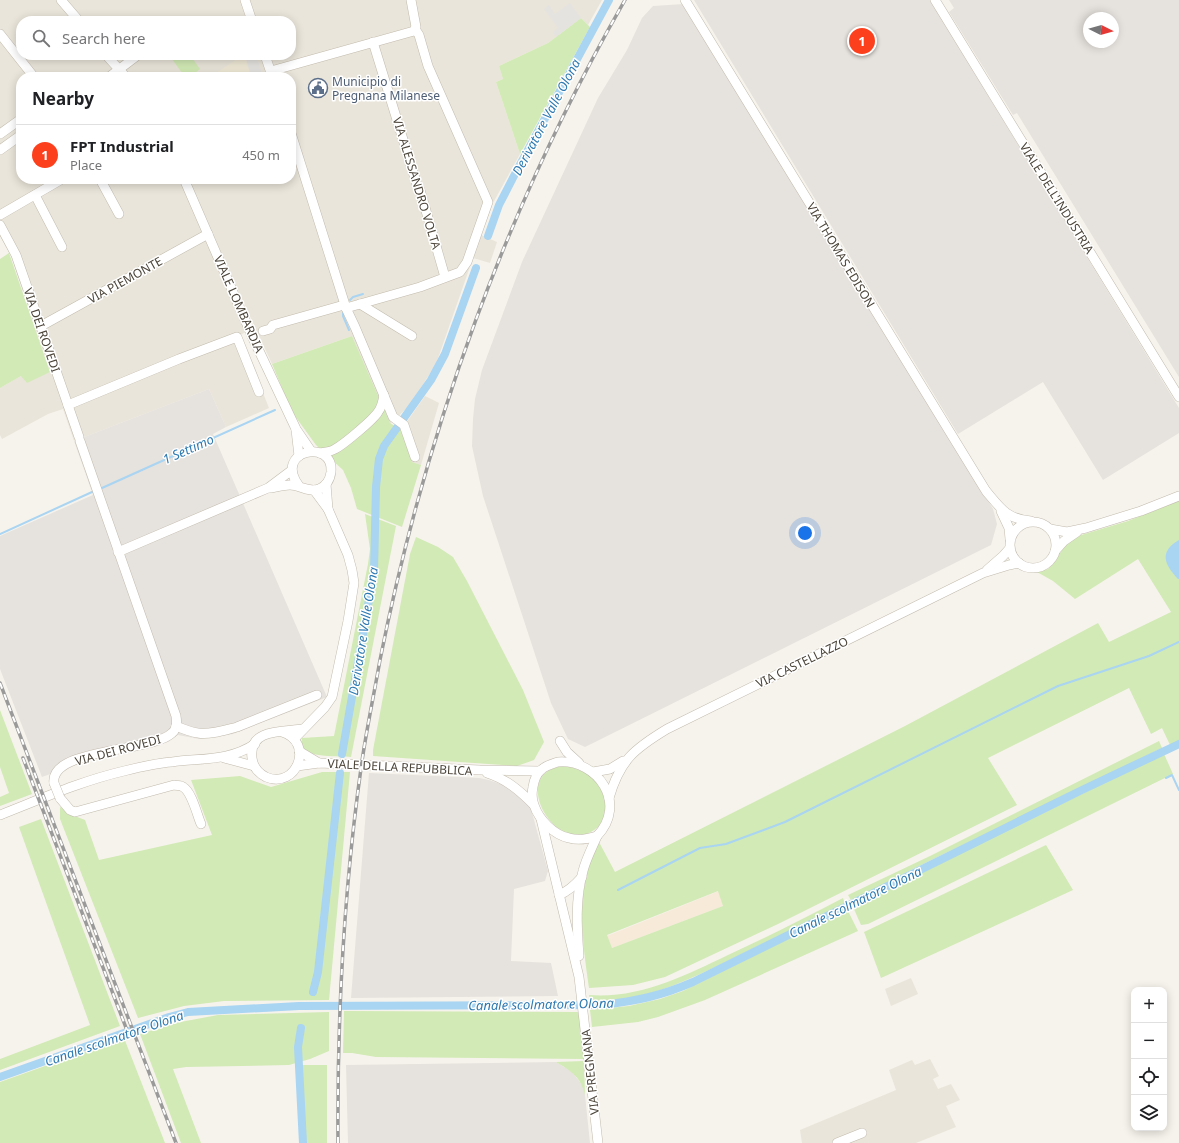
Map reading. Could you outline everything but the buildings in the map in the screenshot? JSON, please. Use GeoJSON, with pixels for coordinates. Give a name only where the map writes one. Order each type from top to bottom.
{"type":"FeatureCollection","features":[{"type":"Feature","properties":{"kind":"street"},"geometry":{"type":"LineString","coordinates":[[61,0],[75,16]]}},
{"type":"Feature","properties":{"kind":"street"},"geometry":{"type":"LineString","coordinates":[[245,0],[250,16]]}},
{"type":"Feature","properties":{"kind":"street"},"geometry":{"type":"LineString","coordinates":[[263,331],[270,329],[273,325],[345,306],[360,304],[420,286],[460,272],[464,268],[488,202],[428,66],[415,29],[416,27],[411,0]]}},
{"type":"Feature","properties":{"kind":"street","name":"VIA THOMAS EDISON"},"geometry":{"type":"LineString","coordinates":[[684,0],[986,491],[1000,508],[1012,517],[1031,522]]}},
{"type":"Feature","properties":{"kind":"street","name":"VIALE DELL'INDUSTRIA"},"geometry":{"type":"LineString","coordinates":[[935,0],[1179,397]]}},
{"type":"Feature","properties":{"kind":"street"},"geometry":{"type":"LineString","coordinates":[[278,72],[373,42],[414,31],[415,29]]}},
{"type":"Feature","properties":{"kind":"street"},"geometry":{"type":"LineString","coordinates":[[0,34],[16,54]]}},
{"type":"Feature","properties":{"kind":"street","name":"VIA ALESSANDRO VOLTA"},"geometry":{"type":"LineString","coordinates":[[373,42],[420,190],[445,278]]}},
{"type":"Feature","properties":{"kind":"street"},"geometry":{"type":"LineString","coordinates":[[21,60],[30,72]]}},
{"type":"Feature","properties":{"kind":"street"},"geometry":{"type":"LineString","coordinates":[[111,60],[122,72]]}},
{"type":"Feature","properties":{"kind":"street"},"geometry":{"type":"LineString","coordinates":[[116,72],[132,60]]}},
{"type":"Feature","properties":{"kind":"street"},"geometry":{"type":"LineString","coordinates":[[267,60],[271,72]]}},
{"type":"Feature","properties":{"kind":"street"},"geometry":{"type":"LineString","coordinates":[[0,134],[16,123]]}},
{"type":"Feature","properties":{"kind":"street"},"geometry":{"type":"LineString","coordinates":[[0,150],[16,139]]}},
{"type":"Feature","properties":{"kind":"street"},"geometry":{"type":"LineString","coordinates":[[296,149],[345,306],[393,417],[400,422],[415,457]]}},
{"type":"Feature","properties":{"kind":"street"},"geometry":{"type":"LineString","coordinates":[[0,215],[54,184]]}},
{"type":"Feature","properties":{"kind":"street"},"geometry":{"type":"LineString","coordinates":[[103,184],[119,214]]}},
{"type":"Feature","properties":{"kind":"street","name":"VIALE LOMBARDIA"},"geometry":{"type":"LineString","coordinates":[[186,184],[252,336],[296,429],[316,452]]}},
{"type":"Feature","properties":{"kind":"street"},"geometry":{"type":"LineString","coordinates":[[35,195],[62,247]]}},
{"type":"Feature","properties":{"kind":"street","name":"VIA DEI ROVEDI"},"geometry":{"type":"LineString","coordinates":[[0,225],[16,255],[176,716],[176,726],[172,734],[160,740],[86,756],[62,766],[54,775],[54,783],[60,798],[70,810],[75,812],[81,812],[174,785],[182,786],[187,789],[191,796],[201,824]]}},
{"type":"Feature","properties":{"kind":"street","name":"VIA PIEMONTE"},"geometry":{"type":"LineString","coordinates":[[41,326],[208,234]]}},
{"type":"Feature","properties":{"kind":"street"},"geometry":{"type":"LineString","coordinates":[[360,304],[412,336]]}},
{"type":"Feature","properties":{"kind":"street"},"geometry":{"type":"LineString","coordinates":[[68,405],[179,359],[237,337],[259,392]]}},
{"type":"Feature","properties":{"kind":"street"},"geometry":{"type":"LineString","coordinates":[[299,486],[294,479],[292,470],[294,462],[299,456],[305,452],[329,452],[337,448],[379,412],[383,403],[384,395]]}},
{"type":"Feature","properties":{"kind":"street","name":"VIALE LOMBARDIA"},"geometry":{"type":"LineString","coordinates":[[296,429],[299,456]]}},
{"type":"Feature","properties":{"kind":"street"},"geometry":{"type":"LineString","coordinates":[[268,488],[290,485],[299,486],[306,490],[321,488],[330,478],[331,471],[330,464],[326,457],[316,452]]}},
{"type":"Feature","properties":{"kind":"street"},"geometry":{"type":"LineString","coordinates":[[118,552],[268,488],[292,470]]}},
{"type":"Feature","properties":{"kind":"street"},"geometry":{"type":"LineString","coordinates":[[326,484],[328,509]]}},
{"type":"Feature","properties":{"kind":"street"},"geometry":{"type":"LineString","coordinates":[[294,739],[326,707],[332,698],[348,621],[354,583],[348,554],[328,509],[314,490]]}},
{"type":"Feature","properties":{"kind":"street"},"geometry":{"type":"LineString","coordinates":[[1050,530],[1067,532],[1086,528],[1141,511],[1179,496]]}},
{"type":"Feature","properties":{"kind":"street","name":"VIA THOMAS EDISON"},"geometry":{"type":"LineString","coordinates":[[1000,508],[1007,523],[1010,543]]}},
{"type":"Feature","properties":{"kind":"street"},"geometry":{"type":"LineString","coordinates":[[982,573],[1003,556],[1010,543],[1013,532],[1024,523],[1042,523],[1050,530],[1056,540],[1055,552]]}},
{"type":"Feature","properties":{"kind":"street"},"geometry":{"type":"LineString","coordinates":[[1010,543],[1013,556],[1019,563],[1029,568],[1039,567],[1049,561],[1059,546],[1070,536],[1086,528]]}},
{"type":"Feature","properties":{"kind":"street"},"geometry":{"type":"LineString","coordinates":[[982,573],[1019,563]]}},
{"type":"Feature","properties":{"kind":"street","name":"VIA CASTELLAZZO"},"geometry":{"type":"LineString","coordinates":[[589,770],[610,769],[626,760],[641,746],[667,729],[982,573]]}},
{"type":"Feature","properties":{"kind":"street"},"geometry":{"type":"LineString","coordinates":[[176,726],[197,733],[228,729],[317,695]]}},
{"type":"Feature","properties":{"kind":"street"},"geometry":{"type":"LineString","coordinates":[[0,815],[87,780],[170,762],[222,758],[246,750],[255,744],[262,735],[270,732],[303,729]]}},
{"type":"Feature","properties":{"kind":"street"},"geometry":{"type":"LineString","coordinates":[[255,744],[252,756],[254,766],[263,776],[270,779],[286,777],[292,773],[300,759],[299,751],[294,739],[282,732]]}},
{"type":"Feature","properties":{"kind":"street"},"geometry":{"type":"LineString","coordinates":[[560,741],[574,759],[589,770],[606,789],[611,811],[603,830],[597,836],[586,839],[568,838],[556,832],[541,819],[533,804],[532,792],[534,784],[539,771],[552,764],[565,762],[574,763],[589,770]]}},
{"type":"Feature","properties":{"kind":"street","name":"VIALE DELLA REPUBBLICA"},"geometry":{"type":"LineString","coordinates":[[299,751],[319,763]]}},
{"type":"Feature","properties":{"kind":"street"},"geometry":{"type":"LineString","coordinates":[[222,758],[254,766]]}},
{"type":"Feature","properties":{"kind":"street","name":"VIA CASTELLAZZO"},"geometry":{"type":"LineString","coordinates":[[609,798],[614,781],[626,760]]}},
{"type":"Feature","properties":{"kind":"street","name":"VIALE DELLA REPUBBLICA"},"geometry":{"type":"LineString","coordinates":[[297,766],[319,763],[539,771]]}},
{"type":"Feature","properties":{"kind":"street","name":"VIALE DELLA REPUBBLICA"},"geometry":{"type":"LineString","coordinates":[[480,770],[496,775],[507,781],[520,790],[533,804]]}},
{"type":"Feature","properties":{"kind":"street","name":"VIA PREGNANA"},"geometry":{"type":"LineString","coordinates":[[541,819],[580,978]]}},
{"type":"Feature","properties":{"kind":"street","name":"VIA PREGNANA"},"geometry":{"type":"LineString","coordinates":[[597,836],[582,877],[578,902],[577,923],[580,978],[598,1143]]}},
{"type":"Feature","properties":{"kind":"street"},"geometry":{"type":"LineString","coordinates":[[559,895],[567,892],[582,877]]}},
{"type":"Feature","properties":{"kind":"street"},"geometry":{"type":"LineString","coordinates":[[837,1143],[862,1134]]}},
{"type":"Feature","properties":{"kind":"shaded area"},"geometry":{"type":"Polygon","coordinates":[[[0,0],[61,0],[75,16],[16,16],[16,60],[111,60],[120,69],[116,72],[16,72],[16,137],[0,147],[0,0]]]}},
{"type":"Feature","properties":{"kind":"shaded area"},"geometry":{"type":"Polygon","coordinates":[[[67,0],[602,0],[588,25],[581,18],[548,43],[499,66],[503,79],[496,82],[520,154],[493,203],[481,235],[497,242],[490,263],[473,258],[436,364],[409,406],[390,424],[352,336],[272,364],[189,184],[296,184],[296,72],[124,72],[116,60],[296,60],[296,16],[80,16],[67,0]]]}},
{"type":"Feature","properties":{"kind":"shaded area"},"geometry":{"type":"Polygon","coordinates":[[[694,0],[930,0],[1179,408],[1179,433],[1103,480],[1043,382],[958,434],[694,0]]]}},
{"type":"Feature","properties":{"kind":"shaded area"},"geometry":{"type":"Polygon","coordinates":[[[949,0],[1179,0],[1179,377],[1017,113],[1013,115],[949,12],[954,8],[949,0]]]}},
{"type":"Feature","properties":{"kind":"shaded area"},"geometry":{"type":"Polygon","coordinates":[[[570,3],[581,18],[556,37],[553,32],[558,28],[544,9],[549,5],[555,14],[570,3]]]}},
{"type":"Feature","properties":{"kind":"shaded area"},"geometry":{"type":"Polygon","coordinates":[[[684,4],[993,509],[997,524],[991,545],[585,747],[568,739],[551,703],[483,496],[472,446],[475,399],[482,370],[522,262],[598,98],[627,50],[642,18],[653,6],[684,4]]]}},
{"type":"Feature","properties":{"kind":"shaded area"},"geometry":{"type":"Polygon","coordinates":[[[236,60],[246,60],[250,72],[218,72],[236,60]]]}},
{"type":"Feature","properties":{"kind":"shaded area"},"geometry":{"type":"Polygon","coordinates":[[[246,60],[258,60],[262,72],[250,72],[246,60]]]}},
{"type":"Feature","properties":{"kind":"shaded area"},"geometry":{"type":"Polygon","coordinates":[[[16,143],[16,184],[181,184],[246,332],[240,335],[269,408],[226,427],[209,389],[74,441],[63,409],[48,414],[2,439],[0,435],[0,388],[21,376],[50,372],[11,256],[0,236],[0,154],[16,143]]]}},
{"type":"Feature","properties":{"kind":"shaded area"},"geometry":{"type":"Polygon","coordinates":[[[209,389],[226,427],[213,434],[327,697],[233,734],[199,739],[178,735],[168,742],[89,760],[42,777],[0,669],[0,536],[93,495],[74,441],[209,389]]]}},
{"type":"Feature","properties":{"kind":"shaded area"},"geometry":{"type":"Polygon","coordinates":[[[425,396],[439,403],[421,465],[412,462],[401,430],[425,396]]]}},
{"type":"Feature","properties":{"kind":"shaded area"},"geometry":{"type":"Polygon","coordinates":[[[369,773],[479,778],[503,785],[522,797],[531,809],[548,871],[545,881],[514,889],[511,961],[551,963],[558,996],[351,998],[369,773]]]}},
{"type":"Feature","properties":{"kind":"shaded area"},"geometry":{"type":"Polygon","coordinates":[[[719,891],[723,906],[612,948],[607,936],[719,891]]]}},
{"type":"Feature","properties":{"kind":"shaded area"},"geometry":{"type":"Polygon","coordinates":[[[911,978],[918,994],[891,1006],[885,989],[911,978]]]}},
{"type":"Feature","properties":{"kind":"shaded area"},"geometry":{"type":"Polygon","coordinates":[[[930,1059],[939,1076],[933,1079],[938,1089],[951,1084],[960,1100],[946,1106],[956,1127],[916,1143],[802,1143],[800,1130],[896,1090],[889,1070],[912,1060],[915,1065],[930,1059]]]}},
{"type":"Feature","properties":{"kind":"shaded area"},"geometry":{"type":"Polygon","coordinates":[[[556,1062],[572,1072],[583,1086],[590,1143],[348,1143],[346,1065],[556,1062]]]}},
{"type":"Feature","properties":{"kind":"green space"},"geometry":{"type":"Polygon","coordinates":[[[581,18],[590,27],[520,154],[496,82],[503,79],[499,66],[548,43],[581,18]]]}},
{"type":"Feature","properties":{"kind":"green space"},"geometry":{"type":"Polygon","coordinates":[[[173,60],[194,60],[200,69],[196,72],[181,72],[173,60]]]}},
{"type":"Feature","properties":{"kind":"green space"},"geometry":{"type":"Polygon","coordinates":[[[9,253],[50,372],[27,383],[21,376],[0,388],[0,259],[9,253]]]}},
{"type":"Feature","properties":{"kind":"green space"},"geometry":{"type":"Polygon","coordinates":[[[352,336],[390,423],[401,430],[412,462],[421,465],[402,527],[357,509],[351,488],[343,470],[316,445],[292,412],[272,364],[352,336]]]}},
{"type":"Feature","properties":{"kind":"green space"},"geometry":{"type":"Polygon","coordinates":[[[1179,501],[1179,741],[1170,745],[1162,728],[1151,734],[1129,688],[988,758],[1017,805],[778,924],[665,977],[633,985],[589,988],[582,926],[583,896],[590,862],[599,842],[615,872],[905,726],[1098,623],[1109,642],[1171,612],[1138,559],[1075,599],[1053,581],[1037,572],[1048,569],[1053,564],[1068,541],[1078,536],[1128,521],[1179,501]],[[718,891],[607,935],[612,948],[723,906],[718,891]]]}},
{"type":"Feature","properties":{"kind":"green space"},"geometry":{"type":"Polygon","coordinates":[[[365,514],[396,526],[351,757],[317,755],[305,751],[302,747],[302,738],[334,736],[368,564],[370,549],[365,514]]]}},
{"type":"Feature","properties":{"kind":"green space"},"geometry":{"type":"Polygon","coordinates":[[[416,537],[438,547],[453,557],[467,581],[523,690],[544,742],[534,760],[517,766],[373,756],[410,554],[416,537]]]}},
{"type":"Feature","properties":{"kind":"green space"},"geometry":{"type":"Polygon","coordinates":[[[0,710],[32,794],[0,806],[0,797],[9,793],[0,767],[0,710]]]}},
{"type":"Feature","properties":{"kind":"green space"},"geometry":{"type":"Polygon","coordinates":[[[1159,741],[1162,748],[911,870],[852,902],[848,895],[930,856],[1159,741]]]}},
{"type":"Feature","properties":{"kind":"green space"},"geometry":{"type":"Polygon","coordinates":[[[1164,754],[1173,774],[868,924],[861,925],[853,907],[1164,754]]]}},
{"type":"Feature","properties":{"kind":"green space"},"geometry":{"type":"Polygon","coordinates":[[[567,766],[581,771],[591,777],[603,794],[605,802],[604,818],[600,825],[586,834],[572,835],[559,829],[548,818],[541,805],[538,792],[541,779],[550,770],[567,766]]]}},
{"type":"Feature","properties":{"kind":"green space"},"geometry":{"type":"Polygon","coordinates":[[[322,772],[350,772],[329,1000],[224,1001],[184,1006],[138,1018],[60,819],[60,807],[72,815],[85,820],[99,860],[212,835],[191,780],[240,776],[271,787],[322,772]]]}},
{"type":"Feature","properties":{"kind":"green space"},"geometry":{"type":"Polygon","coordinates":[[[41,819],[120,1026],[0,1070],[0,1059],[90,1025],[19,827],[41,819]]]}},
{"type":"Feature","properties":{"kind":"green space"},"geometry":{"type":"Polygon","coordinates":[[[1046,845],[1073,890],[881,978],[864,932],[1046,845]]]}},
{"type":"Feature","properties":{"kind":"green space"},"geometry":{"type":"Polygon","coordinates":[[[843,898],[845,904],[689,979],[652,993],[632,998],[590,1002],[589,995],[608,995],[643,990],[678,978],[843,898]]]}},
{"type":"Feature","properties":{"kind":"green space"},"geometry":{"type":"Polygon","coordinates":[[[847,909],[858,931],[705,1000],[658,1017],[638,1022],[592,1027],[590,1010],[629,1006],[660,999],[683,991],[847,909]]]}},
{"type":"Feature","properties":{"kind":"green space"},"geometry":{"type":"Polygon","coordinates":[[[344,1011],[579,1012],[584,1059],[376,1057],[343,1053],[344,1011]]]}},
{"type":"Feature","properties":{"kind":"green space"},"geometry":{"type":"Polygon","coordinates":[[[329,1012],[329,1051],[310,1059],[289,1065],[186,1067],[173,1069],[201,1143],[181,1143],[140,1034],[175,1023],[218,1015],[329,1012]]]}},
{"type":"Feature","properties":{"kind":"green space"},"geometry":{"type":"Polygon","coordinates":[[[124,1038],[165,1143],[0,1143],[0,1082],[124,1038]]]}},
{"type":"Feature","properties":{"kind":"green space"},"geometry":{"type":"Polygon","coordinates":[[[584,1061],[585,1095],[581,1084],[575,1075],[556,1062],[584,1061]]]}},
{"type":"Feature","properties":{"kind":"green space"},"geometry":{"type":"Polygon","coordinates":[[[298,1065],[327,1065],[327,1143],[301,1143],[298,1065]]]}},
{"type":"Feature","properties":{"kind":"water"},"geometry":{"type":"Polygon","coordinates":[[[1179,540],[1178,579],[1167,564],[1166,554],[1168,549],[1179,540]]]}},
{"type":"Feature","properties":{"kind":"waterway","name":"Derivatore Valle Olona"},"geometry":{"type":"LineString","coordinates":[[488,236],[499,205],[609,0]]}},
{"type":"Feature","properties":{"kind":"waterway","name":"Derivatore Valle Olona"},"geometry":{"type":"LineString","coordinates":[[342,754],[374,571],[376,487],[379,459],[384,446],[431,380],[445,354],[476,268]]}},
{"type":"Feature","properties":{"kind":"waterway","name":"1 Settimo"},"geometry":{"type":"LineString","coordinates":[[350,300],[353,297],[363,294]]}},
{"type":"Feature","properties":{"kind":"waterway","name":"1 Settimo"},"geometry":{"type":"LineString","coordinates":[[343,313],[349,330]]}},
{"type":"Feature","properties":{"kind":"waterway","name":"1 Settimo"},"geometry":{"type":"LineString","coordinates":[[102,488],[275,410]]}},
{"type":"Feature","properties":{"kind":"waterway","name":"1 Settimo"},"geometry":{"type":"LineString","coordinates":[[0,534],[92,492]]}},
{"type":"Feature","properties":{"kind":"waterway"},"geometry":{"type":"LineString","coordinates":[[618,890],[700,848],[726,844],[785,822],[1058,686],[1149,656],[1179,642]]}},
{"type":"Feature","properties":{"kind":"waterway","name":"Canale scolmatore Olona"},"geometry":{"type":"LineString","coordinates":[[0,1077],[169,1017],[188,1012],[299,1006],[602,1005],[637,1000],[659,994],[693,982],[1082,790],[1179,744]]}},
{"type":"Feature","properties":{"kind":"waterway","name":"Derivatore Valle Olona"},"geometry":{"type":"LineString","coordinates":[[313,992],[318,972],[340,773]]}},
{"type":"Feature","properties":{"kind":"waterway"},"geometry":{"type":"LineString","coordinates":[[1166,778],[1172,775],[1179,790]]}},
{"type":"Feature","properties":{"kind":"waterway","name":"Derivatore Valle Olona"},"geometry":{"type":"LineString","coordinates":[[301,1028],[298,1047],[303,1143]]}},
{"type":"Feature","properties":{"kind":"railway"},"geometry":{"type":"LineString","coordinates":[[338,1143],[340,999],[346,903],[356,808],[366,736],[380,660],[399,574],[421,488],[447,403],[476,320],[508,238],[544,157],[583,77],[625,0]]}},
{"type":"Feature","properties":{"kind":"railway"},"geometry":{"type":"LineString","coordinates":[[0,683],[176,1143]]}},
{"type":"Feature","properties":{"kind":"railway"},"geometry":{"type":"LineString","coordinates":[[23,758],[128,1033]]}},
{"type":"Feature","properties":{"kind":"place","name":"FPT Industrial"},"geometry":{"type":"Point","coordinates":[862,41]}},
{"type":"Feature","properties":{"kind":"place","name":"Municipio di Pregnana Milanese"},"geometry":{"type":"Point","coordinates":[318,88]}}]}
